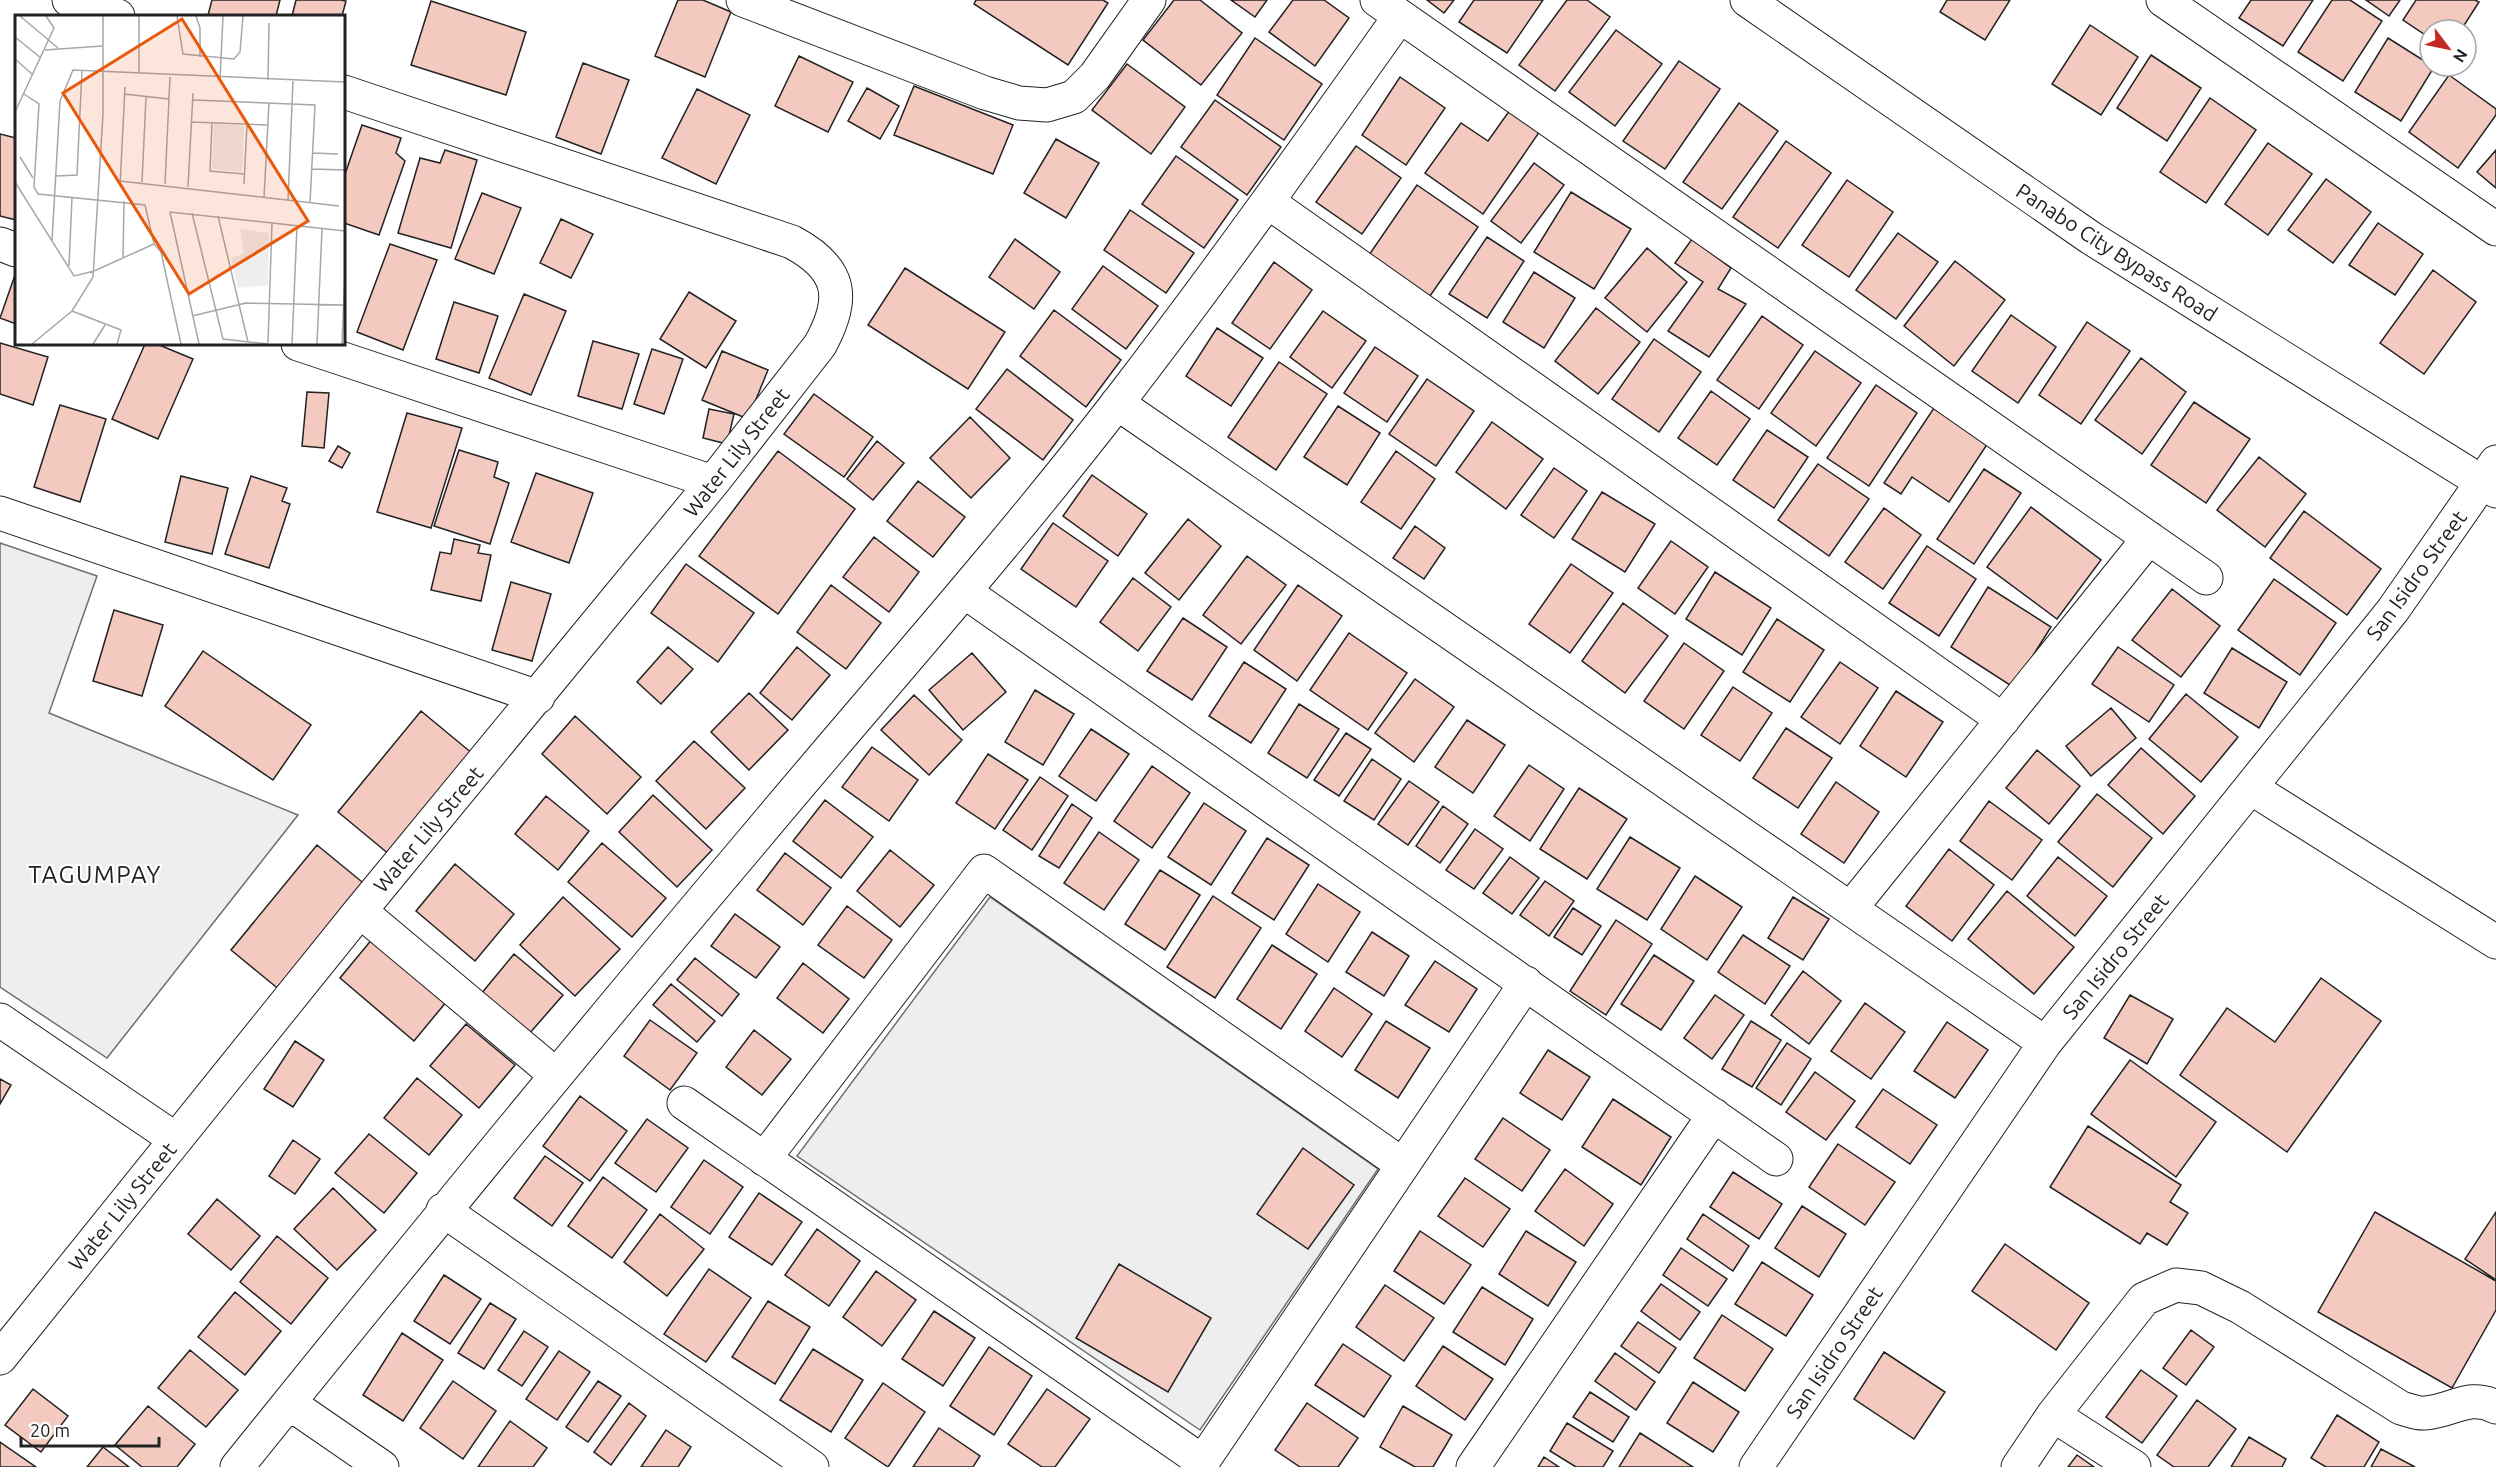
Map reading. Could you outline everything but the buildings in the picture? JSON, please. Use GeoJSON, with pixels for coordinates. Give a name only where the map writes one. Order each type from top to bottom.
{"type":"FeatureCollection","features":[{"type":"Feature","properties":{"kind":"street"},"geometry":{"type":"LineString","coordinates":[[69,0],[115,15]]}},
{"type":"Feature","properties":{"kind":"street"},"geometry":{"type":"LineString","coordinates":[[742,0],[985,93],[1019,103],[1047,105],[1074,97],[1095,76],[1149,0]]}},
{"type":"Feature","properties":{"kind":"street","name":"Panabo City Bypass Road"},"geometry":{"type":"LineString","coordinates":[[1747,0],[2091,238],[2492,478]]}},
{"type":"Feature","properties":{"kind":"street"},"geometry":{"type":"LineString","coordinates":[[2163,0],[2496,229]]}},
{"type":"Feature","properties":{"kind":"street"},"geometry":{"type":"LineString","coordinates":[[237,1467],[443,1210],[965,592],[1117,403],[1268,202],[1389,8],[2206,578]]}},
{"type":"Feature","properties":{"kind":"street","name":"Water Lily Street"},"geometry":{"type":"LineString","coordinates":[[3,1349],[713,482],[820,345],[833,321],[837,290],[829,268],[812,252],[792,242],[345,92]]}},
{"type":"Feature","properties":{"kind":"street"},"geometry":{"type":"LineString","coordinates":[[1268,202],[2003,720]]}},
{"type":"Feature","properties":{"kind":"street"},"geometry":{"type":"LineString","coordinates":[[0,244],[15,250]]}},
{"type":"Feature","properties":{"kind":"street"},"geometry":{"type":"LineString","coordinates":[[301,345],[713,482]]}},
{"type":"Feature","properties":{"kind":"street"},"geometry":{"type":"LineString","coordinates":[[1117,403],[2045,1043]]}},
{"type":"Feature","properties":{"kind":"street","name":"San Isidro Street"},"geometry":{"type":"LineString","coordinates":[[1756,1467],[2045,1043],[2393,610],[2492,478]]}},
{"type":"Feature","properties":{"kind":"street"},"geometry":{"type":"LineString","coordinates":[[0,513],[538,697]]}},
{"type":"Feature","properties":{"kind":"street"},"geometry":{"type":"LineString","coordinates":[[1851,908],[2149,538]]}},
{"type":"Feature","properties":{"kind":"street"},"geometry":{"type":"LineString","coordinates":[[965,592],[1776,1159]]}},
{"type":"Feature","properties":{"kind":"street"},"geometry":{"type":"LineString","coordinates":[[2251,788],[2496,942]]}},
{"type":"Feature","properties":{"kind":"street"},"geometry":{"type":"LineString","coordinates":[[764,1159],[984,871],[1403,1165]]}},
{"type":"Feature","properties":{"kind":"street"},"geometry":{"type":"LineString","coordinates":[[360,911],[556,1075]]}},
{"type":"Feature","properties":{"kind":"street"},"geometry":{"type":"LineString","coordinates":[[684,1103],[1201,1465],[1526,983]]}},
{"type":"Feature","properties":{"kind":"street"},"geometry":{"type":"LineString","coordinates":[[0,1020],[175,1139]]}},
{"type":"Feature","properties":{"kind":"street"},"geometry":{"type":"LineString","coordinates":[[1473,1467],[1714,1115]]}},
{"type":"Feature","properties":{"kind":"street"},"geometry":{"type":"LineString","coordinates":[[443,1210],[812,1467]]}},
{"type":"Feature","properties":{"kind":"street"},"geometry":{"type":"LineString","coordinates":[[2018,1467],[2054,1415],[2144,1299],[2176,1285],[2201,1288],[2240,1307],[2401,1408],[2423,1414],[2443,1411],[2472,1400],[2496,1407]]}},
{"type":"Feature","properties":{"kind":"street"},"geometry":{"type":"LineString","coordinates":[[289,1403],[382,1467]]}},
{"type":"Feature","properties":{"kind":"street"},"geometry":{"type":"LineString","coordinates":[[2054,1415],[2134,1467]]}},
{"type":"Feature","properties":{"kind":"shaded area"},"geometry":{"type":"Polygon","coordinates":[[[0,543],[97,576],[49,713],[298,815],[107,1058],[0,987],[0,543]]]}},
{"type":"Feature","properties":{"kind":"shaded area"},"geometry":{"type":"Polygon","coordinates":[[[990,897],[1378,1169],[1200,1430],[797,1156],[990,897]]]}},
{"type":"Feature","properties":{"kind":"district","name":"TAGUMPAY"},"geometry":{"type":"Point","coordinates":[95,874]}}]}
